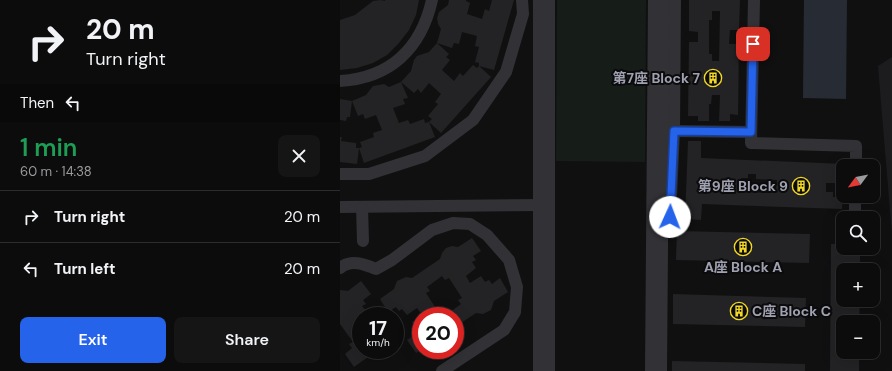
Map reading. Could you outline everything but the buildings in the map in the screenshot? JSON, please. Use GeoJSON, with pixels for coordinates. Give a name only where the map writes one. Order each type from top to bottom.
{"type":"FeatureCollection","features":[{"type":"Feature","properties":{"kind":"street"},"geometry":{"type":"LineString","coordinates":[[544,0],[544,371]]}},
{"type":"Feature","properties":{"kind":"street"},"geometry":{"type":"LineString","coordinates":[[656,371],[659,0]]}},
{"type":"Feature","properties":{"kind":"lane"},"geometry":{"type":"LineString","coordinates":[[340,81],[356,80],[375,74],[393,65],[407,52],[419,37],[427,19],[432,0]]}},
{"type":"Feature","properties":{"kind":"lane"},"geometry":{"type":"LineString","coordinates":[[340,174],[369,174],[425,156],[473,120],[506,72],[523,14],[522,0]]}},
{"type":"Feature","properties":{"kind":"lane"},"geometry":{"type":"LineString","coordinates":[[658,223],[670,217],[674,131],[675,0]]}},
{"type":"Feature","properties":{"kind":"lane"},"geometry":{"type":"LineString","coordinates":[[754,0],[751,143],[856,146],[856,159]]}},
{"type":"Feature","properties":{"kind":"lane"},"geometry":{"type":"LineString","coordinates":[[674,131],[751,132]]}},
{"type":"Feature","properties":{"kind":"lane"},"geometry":{"type":"LineString","coordinates":[[340,207],[544,205]]}},
{"type":"Feature","properties":{"kind":"lane"},"geometry":{"type":"LineString","coordinates":[[362,206],[364,240]]}},
{"type":"Feature","properties":{"kind":"lane"},"geometry":{"type":"LineString","coordinates":[[340,268],[344,265],[360,262],[376,269],[392,260],[432,230],[453,223],[470,224],[488,235],[509,260],[517,287],[515,312],[504,330],[442,371]]}},
{"type":"Feature","properties":{"kind":"shaded area"},"geometry":{"type":"Polygon","coordinates":[[[557,0],[646,0],[645,162],[556,161],[557,0]]]}},
{"type":"Feature","properties":{"kind":"shaded area"},"geometry":{"type":"Polygon","coordinates":[[[804,0],[847,0],[846,99],[803,98],[804,0]]]}},
{"type":"Feature","properties":{"kind":"shaded area"},"geometry":{"type":"Polygon","coordinates":[[[892,57],[892,235],[878,66],[892,57]]]}},
{"type":"Feature","properties":{"kind":"place","name":"第7座 Block 7"},"geometry":{"type":"Point","coordinates":[713,78]}},
{"type":"Feature","properties":{"kind":"place","name":"第9座 Block 9"},"geometry":{"type":"Point","coordinates":[801,186]}},
{"type":"Feature","properties":{"kind":"place","name":"A座 Block A"},"geometry":{"type":"Point","coordinates":[743,247]}},
{"type":"Feature","properties":{"kind":"place","name":"C座 Block C"},"geometry":{"type":"Point","coordinates":[739,311]}},
{"type":"Feature","properties":{"kind":"route"},"geometry":{"type":"LineString","coordinates":[[670,217],[674,131],[751,132],[753,44]]}}]}
